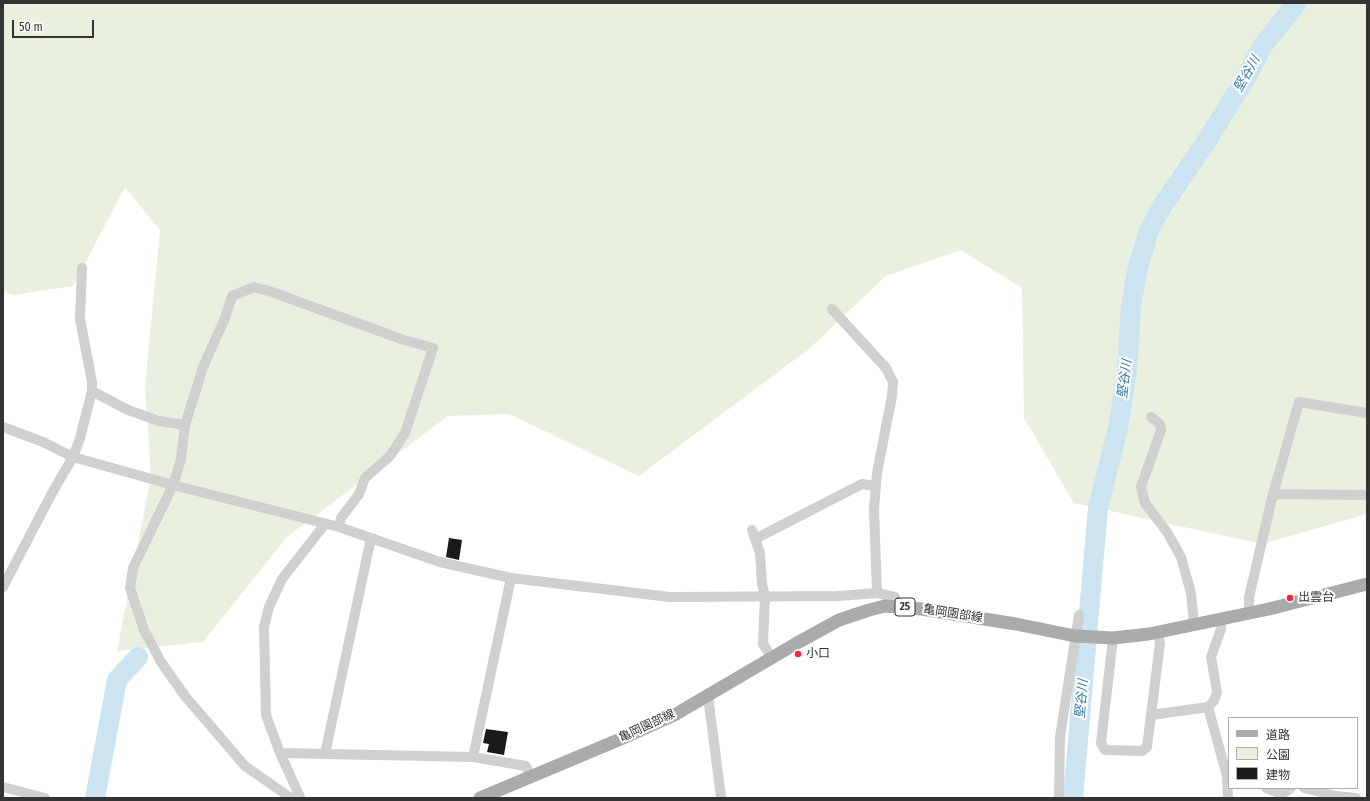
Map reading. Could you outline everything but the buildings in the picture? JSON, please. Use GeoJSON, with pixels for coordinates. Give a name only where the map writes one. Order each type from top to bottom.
{"type":"FeatureCollection","features":[{"type":"Feature","properties":{"kind":"main road","name":"亀岡園部線"},"geometry":{"type":"LineString","coordinates":[[480,798],[676,714],[839,620],[885,606],[1016,624],[1075,636],[1113,638],[1158,632],[1221,619],[1367,584]]}},
{"type":"Feature","properties":{"kind":"street"},"geometry":{"type":"LineString","coordinates":[[3,587],[52,493],[73,457],[80,438],[92,391],[92,382],[80,319],[82,268]]}},
{"type":"Feature","properties":{"kind":"street"},"geometry":{"type":"LineString","coordinates":[[296,798],[245,766],[185,696],[161,662],[144,630],[135,608],[130,588],[133,568],[173,485],[181,458],[185,425],[203,367],[225,318],[232,296],[254,287],[269,291],[404,340],[433,348],[405,433],[390,456],[365,478],[359,494],[341,518],[339,527]]}},
{"type":"Feature","properties":{"kind":"street"},"geometry":{"type":"LineString","coordinates":[[832,309],[886,368],[893,382],[892,396],[877,473],[874,509],[877,593]]}},
{"type":"Feature","properties":{"kind":"street"},"geometry":{"type":"LineString","coordinates":[[92,391],[128,410],[159,421],[185,425]]}},
{"type":"Feature","properties":{"kind":"street"},"geometry":{"type":"LineString","coordinates":[[1249,613],[1249,597],[1274,494],[1299,402],[1367,413]]}},
{"type":"Feature","properties":{"kind":"street"},"geometry":{"type":"LineString","coordinates":[[1151,417],[1160,424],[1161,430],[1141,487],[1145,503],[1167,532],[1181,557],[1191,593],[1194,624]]}},
{"type":"Feature","properties":{"kind":"street"},"geometry":{"type":"LineString","coordinates":[[3,426],[43,442],[73,457],[173,485],[339,527],[440,562],[511,578],[670,597],[838,596],[877,593],[895,597],[893,606]]}},
{"type":"Feature","properties":{"kind":"street"},"geometry":{"type":"LineString","coordinates":[[772,658],[763,644],[765,596],[762,584],[760,554],[753,535],[862,484],[876,486]]}},
{"type":"Feature","properties":{"kind":"street"},"geometry":{"type":"LineString","coordinates":[[1274,494],[1367,495]]}},
{"type":"Feature","properties":{"kind":"street"},"geometry":{"type":"LineString","coordinates":[[296,798],[266,715],[264,627],[269,607],[282,579],[324,524]]}},
{"type":"Feature","properties":{"kind":"street"},"geometry":{"type":"LineString","coordinates":[[325,754],[371,538]]}},
{"type":"Feature","properties":{"kind":"street"},"geometry":{"type":"LineString","coordinates":[[473,757],[511,578]]}},
{"type":"Feature","properties":{"kind":"street"},"geometry":{"type":"LineString","coordinates":[[1059,798],[1060,737],[1079,615]]}},
{"type":"Feature","properties":{"kind":"street"},"geometry":{"type":"LineString","coordinates":[[1151,715],[1208,707],[1214,701],[1217,692],[1211,657],[1221,629],[1221,619]]}},
{"type":"Feature","properties":{"kind":"street"},"geometry":{"type":"LineString","coordinates":[[1113,638],[1100,742],[1105,750],[1142,751],[1147,747],[1160,643],[1158,632]]}},
{"type":"Feature","properties":{"kind":"street"},"geometry":{"type":"LineString","coordinates":[[708,696],[721,797]]}},
{"type":"Feature","properties":{"kind":"street"},"geometry":{"type":"LineString","coordinates":[[1208,707],[1228,776],[1228,798]]}},
{"type":"Feature","properties":{"kind":"street"},"geometry":{"type":"LineString","coordinates":[[280,754],[473,757],[526,766],[531,777]]}},
{"type":"Feature","properties":{"kind":"street"},"geometry":{"type":"LineString","coordinates":[[3,787],[45,798]]}},
{"type":"Feature","properties":{"kind":"street"},"geometry":{"type":"LineString","coordinates":[[1269,789],[1282,794],[1290,789]]}},
{"type":"Feature","properties":{"kind":"street"},"geometry":{"type":"LineString","coordinates":[[1308,789],[1336,796],[1356,798]]}},
{"type":"Feature","properties":{"kind":"green space"},"geometry":{"type":"Polygon","coordinates":[[[3,3],[1367,3],[1367,514],[1262,544],[1074,503],[1024,418],[1022,288],[961,250],[886,276],[809,349],[639,476],[509,414],[448,416],[287,537],[203,642],[117,651],[151,477],[145,386],[160,230],[125,187],[73,286],[13,295],[3,291],[3,3]]]}},
{"type":"Feature","properties":{"kind":"waterway","name":"堅谷川"},"geometry":{"type":"LineString","coordinates":[[1073,798],[1098,508],[1118,428],[1127,371],[1131,306],[1137,272],[1148,233],[1161,208],[1206,142],[1244,81],[1264,44],[1297,3]]}},
{"type":"Feature","properties":{"kind":"waterway"},"geometry":{"type":"LineString","coordinates":[[95,798],[117,680],[138,657]]}},
{"type":"Feature","properties":{"kind":"place","name":"出雲台"},"geometry":{"type":"Point","coordinates":[1290,598]}},
{"type":"Feature","properties":{"kind":"place","name":"小口"},"geometry":{"type":"Point","coordinates":[798,654]}}]}
